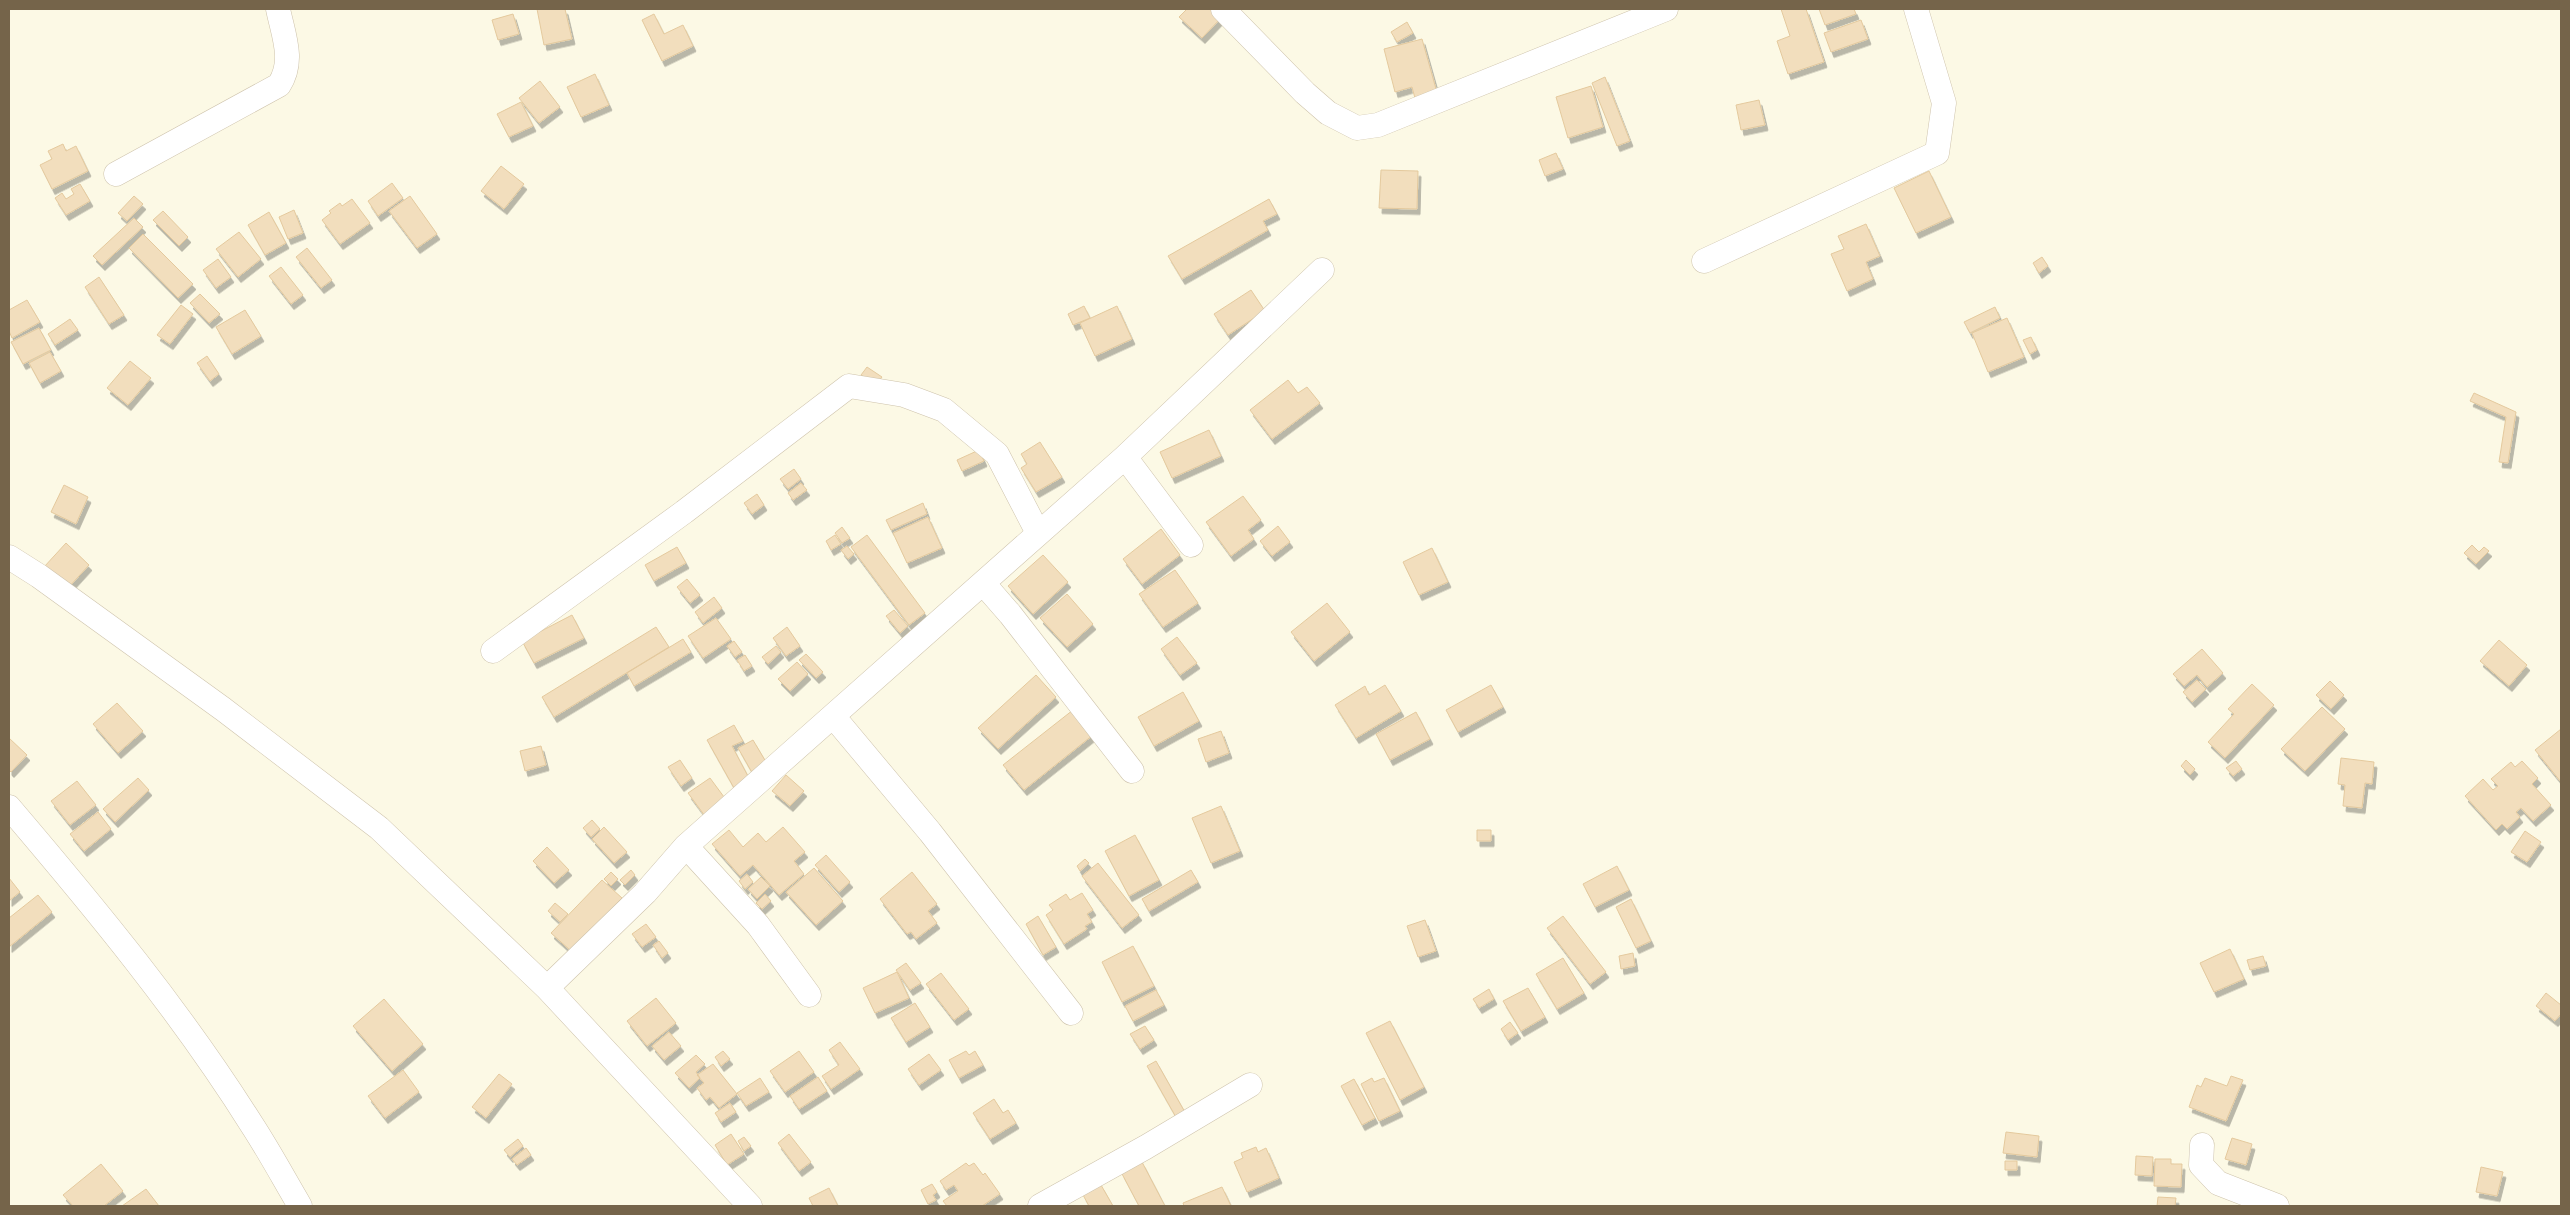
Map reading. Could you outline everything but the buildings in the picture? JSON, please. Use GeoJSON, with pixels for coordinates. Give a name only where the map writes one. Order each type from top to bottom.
{"type":"FeatureCollection","features":[{"type":"Feature","properties":{"kind":"street"},"geometry":{"type":"LineString","coordinates":[[116,174],[279,85],[286,74],[288,56],[278,9]]}},
{"type":"Feature","properties":{"kind":"street"},"geometry":{"type":"LineString","coordinates":[[1223,9],[1306,93],[1341,122],[1357,128],[1378,125],[1666,9]]}},
{"type":"Feature","properties":{"kind":"street"},"geometry":{"type":"LineString","coordinates":[[1704,261],[1937,153],[1944,103],[1916,9]]}},
{"type":"Feature","properties":{"kind":"street"},"geometry":{"type":"LineString","coordinates":[[547,988],[645,893],[686,846],[1038,532],[1125,457],[1322,270]]}},
{"type":"Feature","properties":{"kind":"street"},"geometry":{"type":"LineString","coordinates":[[493,650],[684,512],[849,386],[904,395],[944,410],[997,454],[1038,532]]}},
{"type":"Feature","properties":{"kind":"street"},"geometry":{"type":"LineString","coordinates":[[1125,457],[1191,545]]}},
{"type":"Feature","properties":{"kind":"street"},"geometry":{"type":"LineString","coordinates":[[9,557],[39,576],[223,709],[379,828],[547,988],[750,1206]]}},
{"type":"Feature","properties":{"kind":"street"},"geometry":{"type":"LineString","coordinates":[[982,583],[1010,614],[1132,771]]}},
{"type":"Feature","properties":{"kind":"street"},"geometry":{"type":"LineString","coordinates":[[833,716],[930,832],[1071,1013]]}},
{"type":"Feature","properties":{"kind":"street"},"geometry":{"type":"LineString","coordinates":[[9,807],[54,859],[178,1017],[252,1124],[300,1206]]}},
{"type":"Feature","properties":{"kind":"street"},"geometry":{"type":"LineString","coordinates":[[686,846],[758,925],[809,995]]}},
{"type":"Feature","properties":{"kind":"street"},"geometry":{"type":"LineString","coordinates":[[1040,1206],[1146,1147],[1250,1085]]}},
{"type":"Feature","properties":{"kind":"street"},"geometry":{"type":"LineString","coordinates":[[2202,1146],[2201,1165],[2218,1183],[2277,1206]]}}]}
